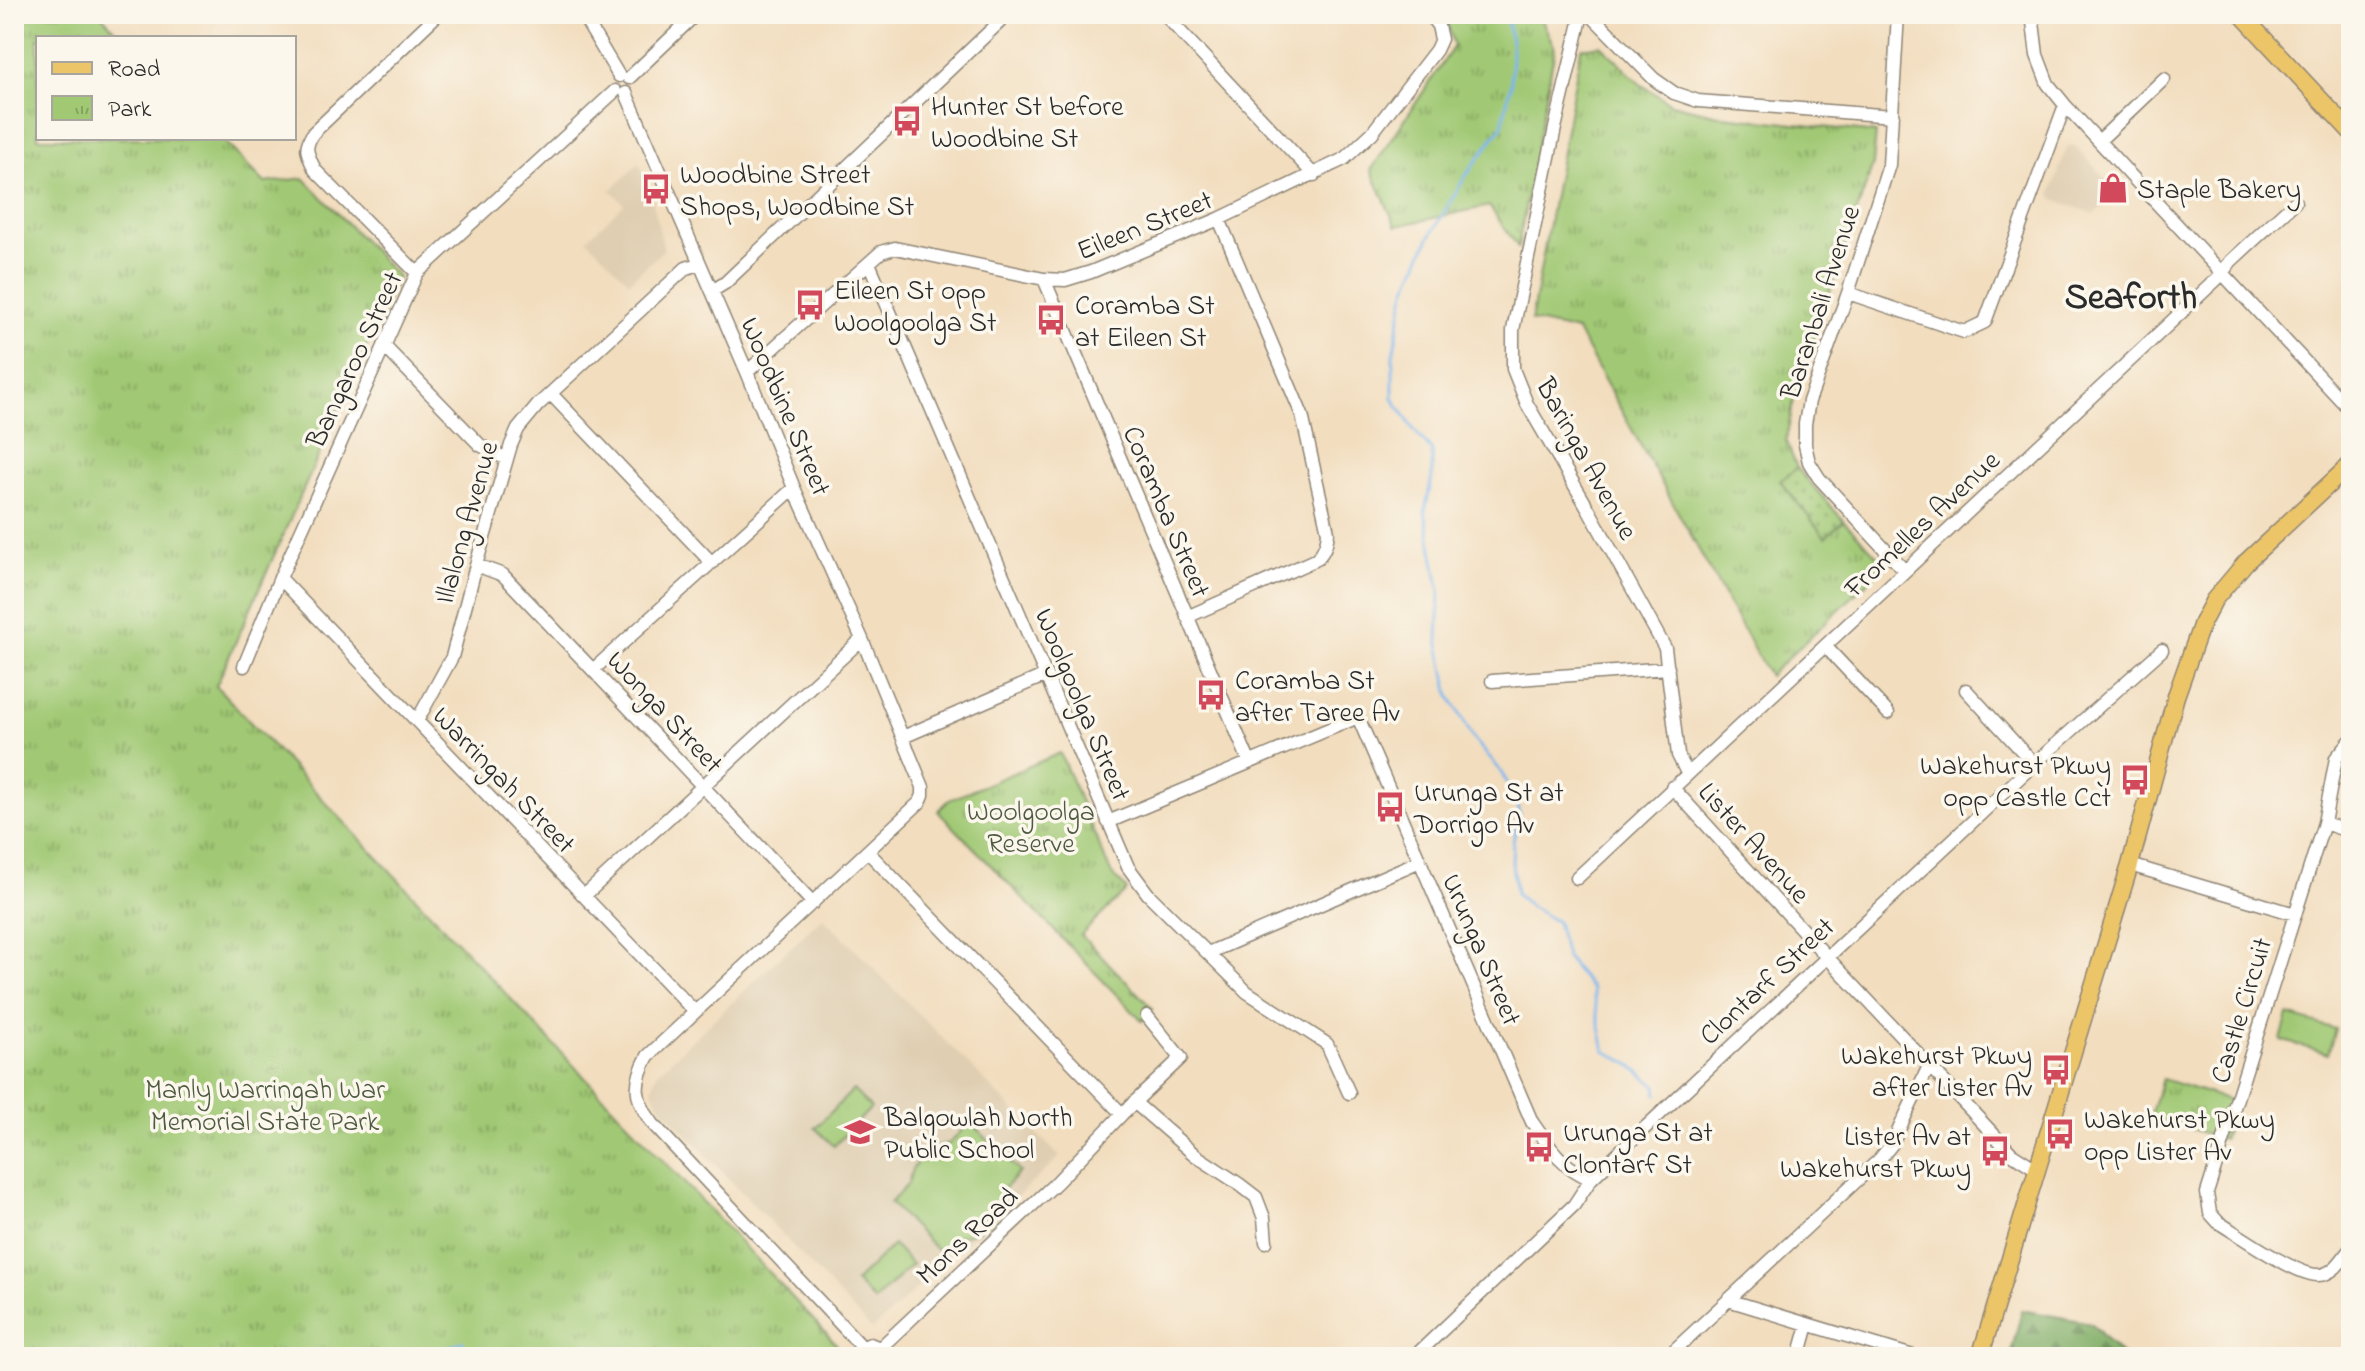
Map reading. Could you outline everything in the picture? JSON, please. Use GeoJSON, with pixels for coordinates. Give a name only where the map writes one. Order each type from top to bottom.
{"type":"FeatureCollection","features":[{"type":"Feature","properties":{"kind":"main road"},"geometry":{"type":"LineString","coordinates":[[2241,14],[2351,132]]}},
{"type":"Feature","properties":{"kind":"main road"},"geometry":{"type":"LineString","coordinates":[[1980,1357],[2130,865],[2193,643],[2214,600],[2246,562],[2351,464]]}},
{"type":"Feature","properties":{"kind":"street"},"geometry":{"type":"LineString","coordinates":[[417,273],[315,170],[307,154],[307,142],[438,14]]}},
{"type":"Feature","properties":{"kind":"street"},"geometry":{"type":"LineString","coordinates":[[582,14],[624,77]]}},
{"type":"Feature","properties":{"kind":"street"},"geometry":{"type":"LineString","coordinates":[[620,92],[613,83],[624,77],[696,14]]}},
{"type":"Feature","properties":{"kind":"street"},"geometry":{"type":"LineString","coordinates":[[712,291],[725,283],[1008,14]]}},
{"type":"Feature","properties":{"kind":"street"},"geometry":{"type":"LineString","coordinates":[[1164,14],[1314,175]]}},
{"type":"Feature","properties":{"kind":"street","name":"Eileen Street"},"geometry":{"type":"LineString","coordinates":[[747,372],[881,252],[895,248],[1059,281],[1075,278],[1219,219],[1314,175],[1344,159],[1372,133],[1436,50],[1441,39],[1438,26],[1429,14]]}},
{"type":"Feature","properties":{"kind":"street","name":"Baringa Avenue"},"geometry":{"type":"LineString","coordinates":[[1582,14],[1513,330],[1513,369],[1527,404],[1665,648],[1678,755],[1687,773]]}},
{"type":"Feature","properties":{"kind":"street"},"geometry":{"type":"LineString","coordinates":[[1590,14],[1654,79],[1674,93],[1698,101],[1893,116]]}},
{"type":"Feature","properties":{"kind":"street","name":"Baranbali Avenue"},"geometry":{"type":"LineString","coordinates":[[1898,14],[1889,165],[1809,401],[1805,445],[1809,462],[1819,478],[1904,570]]}},
{"type":"Feature","properties":{"kind":"street"},"geometry":{"type":"LineString","coordinates":[[2032,14],[2037,55],[2048,84],[2351,411]]}},
{"type":"Feature","properties":{"kind":"street"},"geometry":{"type":"LineString","coordinates":[[2100,140],[2164,79]]}},
{"type":"Feature","properties":{"kind":"street","name":"Bangaroo Street"},"geometry":{"type":"LineString","coordinates":[[244,666],[280,578],[417,273],[620,92]]}},
{"type":"Feature","properties":{"kind":"street","name":"Woodbine Street"},"geometry":{"type":"LineString","coordinates":[[620,92],[712,291],[923,787],[920,802],[868,852]]}},
{"type":"Feature","properties":{"kind":"street"},"geometry":{"type":"LineString","coordinates":[[1848,293],[1964,332],[1985,322],[2065,105]]}},
{"type":"Feature","properties":{"kind":"street","name":"Fromelles Avenue"},"geometry":{"type":"LineString","coordinates":[[1577,878],[2224,274],[2231,261],[2295,202]]}},
{"type":"Feature","properties":{"kind":"street"},"geometry":{"type":"LineString","coordinates":[[1187,617],[1317,559],[1324,551],[1328,532],[1302,415],[1219,219]]}},
{"type":"Feature","properties":{"kind":"street","name":"Woolgoolga Street"},"geometry":{"type":"LineString","coordinates":[[869,263],[1128,867],[1141,885],[1247,992],[1327,1044],[1349,1093]]}},
{"type":"Feature","properties":{"kind":"street","name":"Illalong Avenue"},"geometry":{"type":"LineString","coordinates":[[417,721],[452,657],[506,459],[518,429],[528,415],[686,268],[699,264]]}},
{"type":"Feature","properties":{"kind":"street","name":"Coramba Street"},"geometry":{"type":"LineString","coordinates":[[1044,279],[1249,761]]}},
{"type":"Feature","properties":{"kind":"street"},"geometry":{"type":"LineString","coordinates":[[384,346],[480,445],[506,459]]}},
{"type":"Feature","properties":{"kind":"street"},"geometry":{"type":"LineString","coordinates":[[551,394],[712,563]]}},
{"type":"Feature","properties":{"kind":"street"},"geometry":{"type":"LineString","coordinates":[[594,669],[794,488]]}},
{"type":"Feature","properties":{"kind":"street","name":"Wonga Street"},"geometry":{"type":"LineString","coordinates":[[476,565],[503,575],[813,903]]}},
{"type":"Feature","properties":{"kind":"street","name":"Warringah Street"},"geometry":{"type":"LineString","coordinates":[[280,578],[695,1012]]}},
{"type":"Feature","properties":{"kind":"street"},"geometry":{"type":"LineString","coordinates":[[584,896],[862,639]]}},
{"type":"Feature","properties":{"kind":"street"},"geometry":{"type":"LineString","coordinates":[[1826,647],[1888,713]]}},
{"type":"Feature","properties":{"kind":"street","name":"Clontarf Street"},"geometry":{"type":"LineString","coordinates":[[1414,1357],[1574,1205],[1591,1179],[2034,764],[2162,650]]}},
{"type":"Feature","properties":{"kind":"street"},"geometry":{"type":"LineString","coordinates":[[1492,681],[1668,668]]}},
{"type":"Feature","properties":{"kind":"street"},"geometry":{"type":"LineString","coordinates":[[903,737],[1046,675]]}},
{"type":"Feature","properties":{"kind":"street"},"geometry":{"type":"LineString","coordinates":[[1966,690],[2034,764]]}},
{"type":"Feature","properties":{"kind":"street","name":"Urunga Street"},"geometry":{"type":"LineString","coordinates":[[1249,761],[1358,717],[1532,1122],[1546,1144],[1572,1171],[1591,1179]]}},
{"type":"Feature","properties":{"kind":"street"},"geometry":{"type":"LineString","coordinates":[[2295,914],[2324,823],[2336,758],[2351,740]]}},
{"type":"Feature","properties":{"kind":"street"},"geometry":{"type":"LineString","coordinates":[[1108,822],[1249,761]]}},
{"type":"Feature","properties":{"kind":"street","name":"Lister Avenue"},"geometry":{"type":"LineString","coordinates":[[1672,787],[2011,1153],[2036,1169]]}},
{"type":"Feature","properties":{"kind":"street"},"geometry":{"type":"LineString","coordinates":[[2324,823],[2351,832]]}},
{"type":"Feature","properties":{"kind":"street"},"geometry":{"type":"LineString","coordinates":[[882,1352],[870,1344],[861,1352],[643,1111],[637,1088],[640,1071],[648,1056],[868,852],[1122,1114]]}},
{"type":"Feature","properties":{"kind":"street"},"geometry":{"type":"LineString","coordinates":[[1208,953],[1420,861]]}},
{"type":"Feature","properties":{"kind":"street","name":"Castle Circuit"},"geometry":{"type":"LineString","coordinates":[[2130,865],[2295,914],[2207,1193],[2210,1213],[2218,1222],[2302,1273],[2320,1276],[2334,1270],[2351,1248]]}},
{"type":"Feature","properties":{"kind":"street","name":"Mons Road"},"geometry":{"type":"LineString","coordinates":[[882,1352],[1181,1058],[1147,1016]]}},
{"type":"Feature","properties":{"kind":"street"},"geometry":{"type":"LineString","coordinates":[[1667,1357],[1879,1160],[1892,1144],[1929,1066]]}},
{"type":"Feature","properties":{"kind":"street"},"geometry":{"type":"LineString","coordinates":[[1134,1102],[1195,1155],[1256,1197],[1264,1218],[1266,1242]]}},
{"type":"Feature","properties":{"kind":"street"},"geometry":{"type":"LineString","coordinates":[[1728,1300],[1916,1357]]}},
{"type":"Feature","properties":{"kind":"street"},"geometry":{"type":"LineString","coordinates":[[1799,1357],[1808,1325]]}},
{"type":"Feature","properties":{"kind":"shaded area"},"geometry":{"type":"Polygon","coordinates":[[[2074,145],[2119,193],[2094,214],[2054,200],[2051,194],[2067,147],[2074,145]]]}},
{"type":"Feature","properties":{"kind":"shaded area"},"geometry":{"type":"Polygon","coordinates":[[[639,163],[648,182],[664,249],[629,282],[587,239],[624,204],[611,190],[639,163]]]}},
{"type":"Feature","properties":{"kind":"shaded area","name":"Balgowlah North Public School"},"geometry":{"type":"Polygon","coordinates":[[[823,917],[1060,1157],[872,1330],[660,1106],[652,1089],[657,1073],[823,917]]]}},
{"type":"Feature","properties":{"kind":"green space","name":"Manly Warringah War Memorial State Park"},"geometry":{"type":"Polygon","coordinates":[[[14,14],[100,14],[121,36],[36,36],[36,140],[223,140],[265,183],[304,178],[398,277],[216,686],[837,1345],[839,1357],[14,1357],[14,14]]]}},
{"type":"Feature","properties":{"kind":"green space"},"geometry":{"type":"Polygon","coordinates":[[[1451,14],[1539,14],[1555,48],[1518,247],[1489,206],[1396,226],[1371,170],[1454,46],[1446,19],[1451,14]]]}},
{"type":"Feature","properties":{"kind":"green space"},"geometry":{"type":"Polygon","coordinates":[[[1601,45],[1639,83],[1671,104],[1723,116],[1876,133],[1873,164],[1794,399],[1786,441],[1805,480],[1882,561],[1883,568],[1769,676],[1577,331],[1531,321],[1581,48],[1601,45]]]}},
{"type":"Feature","properties":{"kind":"green space"},"geometry":{"type":"Polygon","coordinates":[[[1797,468],[1844,521],[1825,537],[1780,481],[1797,468]]]}},
{"type":"Feature","properties":{"kind":"green space","name":"Woolgoolga Reserve"},"geometry":{"type":"Polygon","coordinates":[[[1060,753],[1111,873],[1127,890],[1081,935],[1153,1009],[1142,1021],[938,811],[949,800],[1060,753]]]}},
{"type":"Feature","properties":{"kind":"green space"},"geometry":{"type":"Polygon","coordinates":[[[2288,1015],[2335,1029],[2328,1054],[2281,1040],[2288,1015]]]}},
{"type":"Feature","properties":{"kind":"green space"},"geometry":{"type":"Polygon","coordinates":[[[2162,1079],[2236,1102],[2223,1139],[2150,1116],[2162,1079]]]}},
{"type":"Feature","properties":{"kind":"green space"},"geometry":{"type":"Polygon","coordinates":[[[853,1090],[871,1108],[834,1146],[815,1128],[853,1090]]]}},
{"type":"Feature","properties":{"kind":"green space"},"geometry":{"type":"Polygon","coordinates":[[[970,1122],[1020,1172],[1003,1189],[1000,1207],[990,1223],[977,1232],[955,1237],[940,1253],[890,1203],[908,1184],[912,1169],[923,1155],[950,1143],[970,1122]]]}},
{"type":"Feature","properties":{"kind":"green space"},"geometry":{"type":"Polygon","coordinates":[[[893,1245],[912,1264],[874,1301],[855,1282],[893,1245]]]}},
{"type":"Feature","properties":{"kind":"green space"},"geometry":{"type":"Polygon","coordinates":[[[2022,1310],[2091,1323],[2123,1357],[2010,1357],[2022,1310]]]}},
{"type":"Feature","properties":{"kind":"waterway"},"geometry":{"type":"LineString","coordinates":[[1506,14],[1512,48],[1511,83],[1502,126],[1465,177],[1429,238],[1405,293],[1393,355],[1393,398],[1432,451],[1432,477],[1425,511],[1440,593],[1438,640],[1450,696],[1473,738],[1499,769],[1515,796],[1519,814],[1512,863],[1516,894],[1557,922],[1566,957],[1592,989],[1605,1051],[1631,1065],[1656,1086],[1657,1094]]}},
{"type":"Feature","properties":{"kind":"waterway"},"geometry":{"type":"LineString","coordinates":[[441,1350],[463,1342]]}},
{"type":"Feature","properties":{"kind":"place","name":"Hunter St before Woodbine St"},"geometry":{"type":"Point","coordinates":[907,121]}},
{"type":"Feature","properties":{"kind":"place","name":"Staple Bakery"},"geometry":{"type":"Point","coordinates":[2113,188]}},
{"type":"Feature","properties":{"kind":"place","name":"Woodbine Street Shops, Woodbine St"},"geometry":{"type":"Point","coordinates":[656,189]}},
{"type":"Feature","properties":{"kind":"place","name":"Eileen St opp Woolgoolga St"},"geometry":{"type":"Point","coordinates":[810,305]}},
{"type":"Feature","properties":{"kind":"place","name":"Coramba St at Eileen St"},"geometry":{"type":"Point","coordinates":[1051,320]}},
{"type":"Feature","properties":{"kind":"place","name":"Coramba St after Taree Av"},"geometry":{"type":"Point","coordinates":[1211,695]}},
{"type":"Feature","properties":{"kind":"place","name":"Wakehurst Pkwy opp Castle Cct"},"geometry":{"type":"Point","coordinates":[2135,780]}},
{"type":"Feature","properties":{"kind":"place","name":"Urunga St at Dorrigo Av"},"geometry":{"type":"Point","coordinates":[1390,807]}},
{"type":"Feature","properties":{"kind":"place","name":"Wakehurst Pkwy after Lister Av"},"geometry":{"type":"Point","coordinates":[2056,1070]}},
{"type":"Feature","properties":{"kind":"place","name":"Balgowlah North Public School"},"geometry":{"type":"Point","coordinates":[860,1132]}},
{"type":"Feature","properties":{"kind":"place","name":"Wakehurst Pkwy opp Lister Av"},"geometry":{"type":"Point","coordinates":[2060,1134]}},
{"type":"Feature","properties":{"kind":"place","name":"Urunga St at Clontarf St"},"geometry":{"type":"Point","coordinates":[1539,1147]}},
{"type":"Feature","properties":{"kind":"place","name":"Lister Av at Wakehurst Pkwy"},"geometry":{"type":"Point","coordinates":[1995,1151]}},
{"type":"Feature","properties":{"kind":"district","name":"Seaforth"},"geometry":{"type":"Point","coordinates":[2131,295]}}]}
